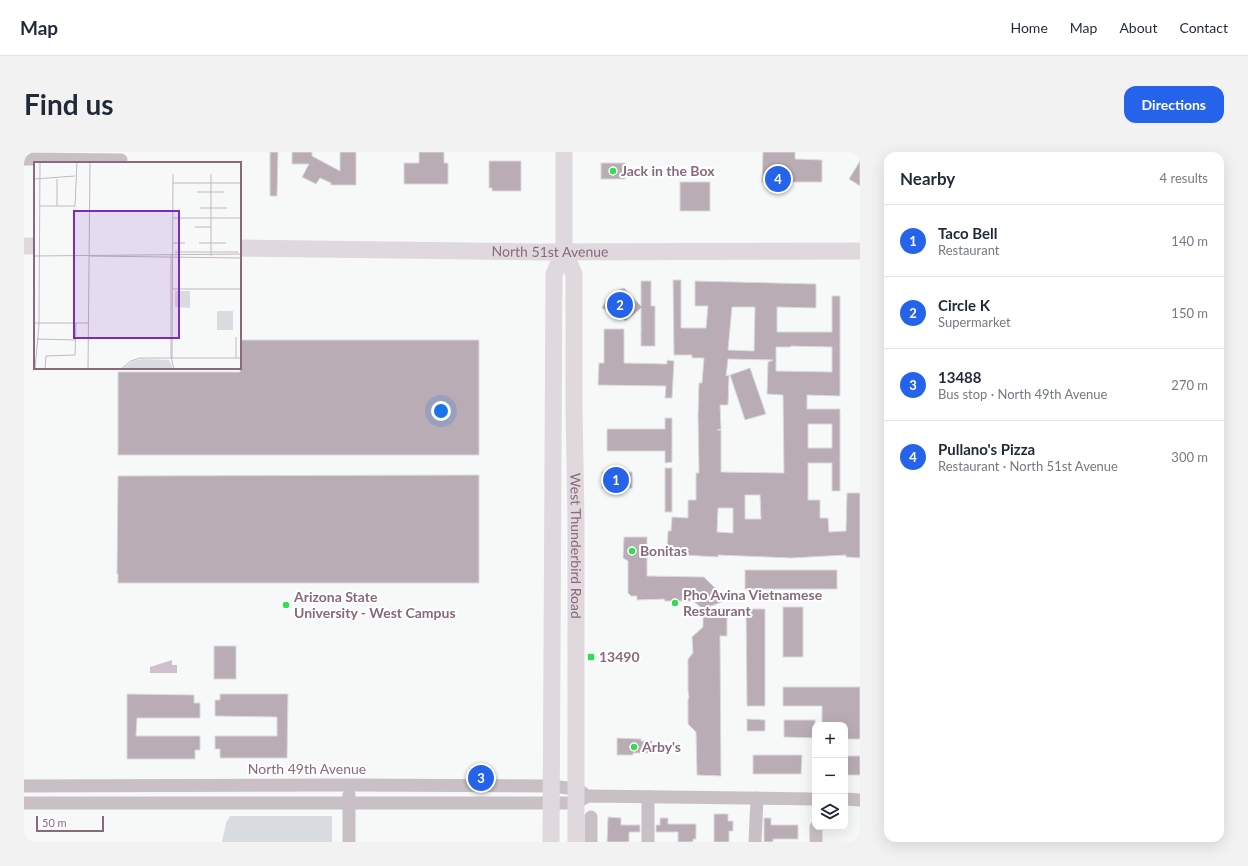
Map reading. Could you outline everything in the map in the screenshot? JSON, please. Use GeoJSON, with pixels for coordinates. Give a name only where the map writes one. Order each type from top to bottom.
{"type":"FeatureCollection","features":[{"type":"Feature","properties":{"kind":"main road","name":"West Thunderbird Road"},"geometry":{"type":"LineString","coordinates":[[551,842],[554,274],[564,252],[564,152]]}},
{"type":"Feature","properties":{"kind":"main road","name":"North 51st Avenue"},"geometry":{"type":"LineString","coordinates":[[241,248],[564,252],[860,251]]}},
{"type":"Feature","properties":{"kind":"main road","name":"West Thunderbird Road"},"geometry":{"type":"LineString","coordinates":[[564,252],[574,274],[576,617],[580,796],[576,842]]}},
{"type":"Feature","properties":{"kind":"main road"},"geometry":{"type":"LineString","coordinates":[[552,456],[562,467],[562,494],[564,509],[567,517],[576,521]]}},
{"type":"Feature","properties":{"kind":"main road"},"geometry":{"type":"LineString","coordinates":[[552,617],[576,617]]}},
{"type":"Feature","properties":{"kind":"street"},"geometry":{"type":"LineString","coordinates":[[24,159],[121,158]]}},
{"type":"Feature","properties":{"kind":"street"},"geometry":{"type":"LineString","coordinates":[[349,785],[349,842]]}},
{"type":"Feature","properties":{"kind":"street","name":"North 49th Avenue"},"geometry":{"type":"LineString","coordinates":[[24,786],[349,785],[580,796],[812,799]]}},
{"type":"Feature","properties":{"kind":"street","name":"North 49th Avenue"},"geometry":{"type":"LineString","coordinates":[[24,803],[349,803],[551,794]]}},
{"type":"Feature","properties":{"kind":"street"},"geometry":{"type":"LineString","coordinates":[[648,797],[648,842]]}},
{"type":"Feature","properties":{"kind":"street"},"geometry":{"type":"LineString","coordinates":[[755,842],[757,798]]}},
{"type":"Feature","properties":{"kind":"street"},"geometry":{"type":"LineString","coordinates":[[848,800],[860,800]]}},
{"type":"Feature","properties":{"kind":"street"},"geometry":{"type":"LineString","coordinates":[[591,817],[591,842]]}},
{"type":"Feature","properties":{"kind":"street"},"geometry":{"type":"LineString","coordinates":[[816,830],[816,842]]}},
{"type":"Feature","properties":{"kind":"shaded area"},"geometry":{"type":"Polygon","coordinates":[[[172,660],[172,665],[177,665],[177,673],[150,673],[150,667],[172,660]]]}},
{"type":"Feature","properties":{"kind":"shaded area"},"geometry":{"type":"Polygon","coordinates":[[[230,816],[332,816],[332,842],[222,842],[226,823],[230,816]]]}},
{"type":"Feature","properties":{"kind":"building"},"geometry":{"type":"Polygon","coordinates":[[[270,152],[278,152],[277,196],[270,196],[270,152]]]}},
{"type":"Feature","properties":{"kind":"building"},"geometry":{"type":"Polygon","coordinates":[[[292,152],[312,152],[312,156],[340,171],[340,152],[356,152],[356,185],[331,185],[331,183],[320,178],[316,184],[302,177],[309,164],[292,164],[292,152]]]}},
{"type":"Feature","properties":{"kind":"building"},"geometry":{"type":"Polygon","coordinates":[[[419,152],[444,152],[444,163],[448,163],[448,184],[404,184],[404,163],[419,163],[419,152]]]}},
{"type":"Feature","properties":{"kind":"building"},"geometry":{"type":"Polygon","coordinates":[[[763,152],[795,152],[795,159],[822,160],[822,182],[762,182],[763,152]]]}},
{"type":"Feature","properties":{"kind":"building"},"geometry":{"type":"Polygon","coordinates":[[[489,161],[521,161],[521,191],[492,191],[492,188],[489,188],[489,161]]]}},
{"type":"Feature","properties":{"kind":"building"},"geometry":{"type":"Polygon","coordinates":[[[860,161],[860,186],[849,179],[860,161]]]}},
{"type":"Feature","properties":{"kind":"building","name":"Jack in the Box"},"geometry":{"type":"Polygon","coordinates":[[[601,163],[625,163],[625,179],[601,179],[601,163]]]}},
{"type":"Feature","properties":{"kind":"building"},"geometry":{"type":"Polygon","coordinates":[[[680,182],[710,182],[710,211],[680,211],[680,182]]]}},
{"type":"Feature","properties":{"kind":"building"},"geometry":{"type":"Polygon","coordinates":[[[673,280],[681,280],[681,328],[706,328],[708,306],[695,306],[695,281],[816,284],[816,308],[777,307],[777,332],[832,332],[832,296],[840,296],[840,396],[807,395],[807,409],[840,409],[840,491],[832,491],[832,463],[808,463],[808,500],[820,500],[820,518],[828,518],[829,532],[846,531],[847,493],[860,493],[860,558],[846,557],[846,555],[791,558],[718,555],[718,557],[667,554],[668,531],[671,531],[672,517],[688,518],[688,500],[696,500],[696,473],[699,473],[699,383],[702,383],[704,358],[692,358],[692,355],[674,355],[673,280]],[[732,307],[728,350],[754,351],[755,307],[732,307]],[[776,347],[776,371],[832,372],[832,347],[776,347]],[[728,359],[726,376],[729,375],[728,405],[720,405],[721,429],[717,430],[721,430],[721,472],[784,473],[783,395],[767,394],[768,362],[773,360],[728,359]],[[808,424],[808,448],[832,448],[832,424],[808,424]],[[745,495],[745,519],[761,519],[760,495],[745,495]],[[718,508],[717,532],[733,533],[733,508],[718,508]]]}},
{"type":"Feature","properties":{"kind":"building"},"geometry":{"type":"Polygon","coordinates":[[[641,281],[651,281],[651,306],[655,306],[655,346],[641,346],[641,308],[626,321],[602,308],[606,300],[616,291],[624,288],[641,306],[641,281]]]}},
{"type":"Feature","properties":{"kind":"building"},"geometry":{"type":"Polygon","coordinates":[[[604,329],[624,329],[624,363],[667,364],[667,360],[674,361],[672,398],[665,398],[666,386],[598,385],[599,363],[604,363],[604,329]]]}},
{"type":"Feature","properties":{"kind":"building"},"geometry":{"type":"Polygon","coordinates":[[[241,340],[479,340],[479,455],[118,455],[118,372],[240,372],[241,340]]]}},
{"type":"Feature","properties":{"kind":"building"},"geometry":{"type":"Polygon","coordinates":[[[750,368],[766,414],[745,420],[730,375],[750,368]]]}},
{"type":"Feature","properties":{"kind":"building"},"geometry":{"type":"Polygon","coordinates":[[[665,418],[672,418],[672,462],[665,463],[665,451],[607,451],[607,429],[665,429],[665,418]]]}},
{"type":"Feature","properties":{"kind":"building"},"geometry":{"type":"Polygon","coordinates":[[[665,468],[672,468],[672,512],[665,512],[665,468]]]}},
{"type":"Feature","properties":{"kind":"building"},"geometry":{"type":"Polygon","coordinates":[[[602,472],[632,472],[632,488],[602,488],[602,472]]]}},
{"type":"Feature","properties":{"kind":"building"},"geometry":{"type":"Polygon","coordinates":[[[479,475],[479,583],[118,583],[118,476],[479,475]]]}},
{"type":"Feature","properties":{"kind":"building"},"geometry":{"type":"Polygon","coordinates":[[[624,537],[647,537],[647,576],[704,577],[727,600],[703,609],[693,601],[665,601],[664,599],[637,600],[637,596],[631,596],[628,593],[628,561],[623,558],[624,537]]]}},
{"type":"Feature","properties":{"kind":"building"},"geometry":{"type":"Polygon","coordinates":[[[745,570],[837,570],[837,589],[745,589],[745,570]]]}},
{"type":"Feature","properties":{"kind":"building"},"geometry":{"type":"Polygon","coordinates":[[[783,607],[803,607],[803,657],[783,657],[783,607]]]}},
{"type":"Feature","properties":{"kind":"building"},"geometry":{"type":"Polygon","coordinates":[[[703,609],[727,609],[727,636],[720,636],[721,776],[697,775],[696,732],[688,724],[688,659],[693,653],[692,637],[703,627],[703,609]]]}},
{"type":"Feature","properties":{"kind":"building"},"geometry":{"type":"Polygon","coordinates":[[[746,609],[765,609],[765,706],[747,706],[746,609]]]}},
{"type":"Feature","properties":{"kind":"building"},"geometry":{"type":"Polygon","coordinates":[[[214,646],[236,646],[236,679],[214,679],[214,646]]]}},
{"type":"Feature","properties":{"kind":"building"},"geometry":{"type":"Polygon","coordinates":[[[783,687],[860,687],[860,739],[848,739],[848,722],[822,722],[822,706],[783,706],[783,687]]]}},
{"type":"Feature","properties":{"kind":"building"},"geometry":{"type":"Polygon","coordinates":[[[127,694],[194,695],[194,703],[200,703],[200,718],[137,718],[136,736],[200,736],[200,750],[195,750],[195,759],[127,759],[127,694]]]}},
{"type":"Feature","properties":{"kind":"building"},"geometry":{"type":"Polygon","coordinates":[[[220,694],[288,694],[287,758],[220,758],[220,749],[215,749],[215,736],[277,736],[277,717],[215,716],[215,700],[220,700],[220,694]]]}},
{"type":"Feature","properties":{"kind":"building"},"geometry":{"type":"Polygon","coordinates":[[[747,719],[765,720],[765,731],[747,731],[747,719]]]}},
{"type":"Feature","properties":{"kind":"building"},"geometry":{"type":"Polygon","coordinates":[[[784,720],[815,720],[815,722],[812,722],[812,738],[784,737],[784,720]]]}},
{"type":"Feature","properties":{"kind":"building","name":"Arby's"},"geometry":{"type":"Polygon","coordinates":[[[617,738],[652,741],[652,753],[617,755],[617,738]]]}},
{"type":"Feature","properties":{"kind":"building"},"geometry":{"type":"Polygon","coordinates":[[[753,755],[802,755],[801,774],[753,774],[753,755]]]}},
{"type":"Feature","properties":{"kind":"building"},"geometry":{"type":"Polygon","coordinates":[[[848,756],[860,756],[860,775],[848,775],[848,756]]]}},
{"type":"Feature","properties":{"kind":"building"},"geometry":{"type":"Polygon","coordinates":[[[714,814],[728,814],[728,821],[733,821],[733,831],[729,831],[729,842],[714,842],[714,814]]]}},
{"type":"Feature","properties":{"kind":"building"},"geometry":{"type":"Polygon","coordinates":[[[608,817],[621,818],[621,825],[640,825],[640,832],[629,832],[629,842],[607,842],[608,817]]]}},
{"type":"Feature","properties":{"kind":"building"},"geometry":{"type":"Polygon","coordinates":[[[660,818],[668,818],[668,824],[696,824],[696,839],[693,839],[693,842],[678,842],[678,832],[656,832],[656,825],[660,825],[660,818]]]}},
{"type":"Feature","properties":{"kind":"building"},"geometry":{"type":"Polygon","coordinates":[[[764,818],[771,818],[771,825],[798,825],[798,839],[773,839],[773,842],[764,842],[764,818]]]}},
{"type":"Feature","properties":{"kind":"place","name":"Jack in the Box"},"geometry":{"type":"Point","coordinates":[613,171]}},
{"type":"Feature","properties":{"kind":"place","name":"Pullano's Pizza"},"geometry":{"type":"Point","coordinates":[778,179]}},
{"type":"Feature","properties":{"kind":"place","name":"Circle K"},"geometry":{"type":"Point","coordinates":[620,305]}},
{"type":"Feature","properties":{"kind":"place","name":"Taco Bell"},"geometry":{"type":"Point","coordinates":[616,480]}},
{"type":"Feature","properties":{"kind":"place","name":"Bonitas"},"geometry":{"type":"Point","coordinates":[632,551]}},
{"type":"Feature","properties":{"kind":"place","name":"Pho Avina Vietnamese Restaurant"},"geometry":{"type":"Point","coordinates":[675,603]}},
{"type":"Feature","properties":{"kind":"place","name":"Arizona State University - West Campus"},"geometry":{"type":"Point","coordinates":[286,605]}},
{"type":"Feature","properties":{"kind":"place","name":"13490"},"geometry":{"type":"Point","coordinates":[591,657]}},
{"type":"Feature","properties":{"kind":"place","name":"Arby's"},"geometry":{"type":"Point","coordinates":[634,747]}},
{"type":"Feature","properties":{"kind":"place","name":"13488"},"geometry":{"type":"Point","coordinates":[481,778]}}]}
